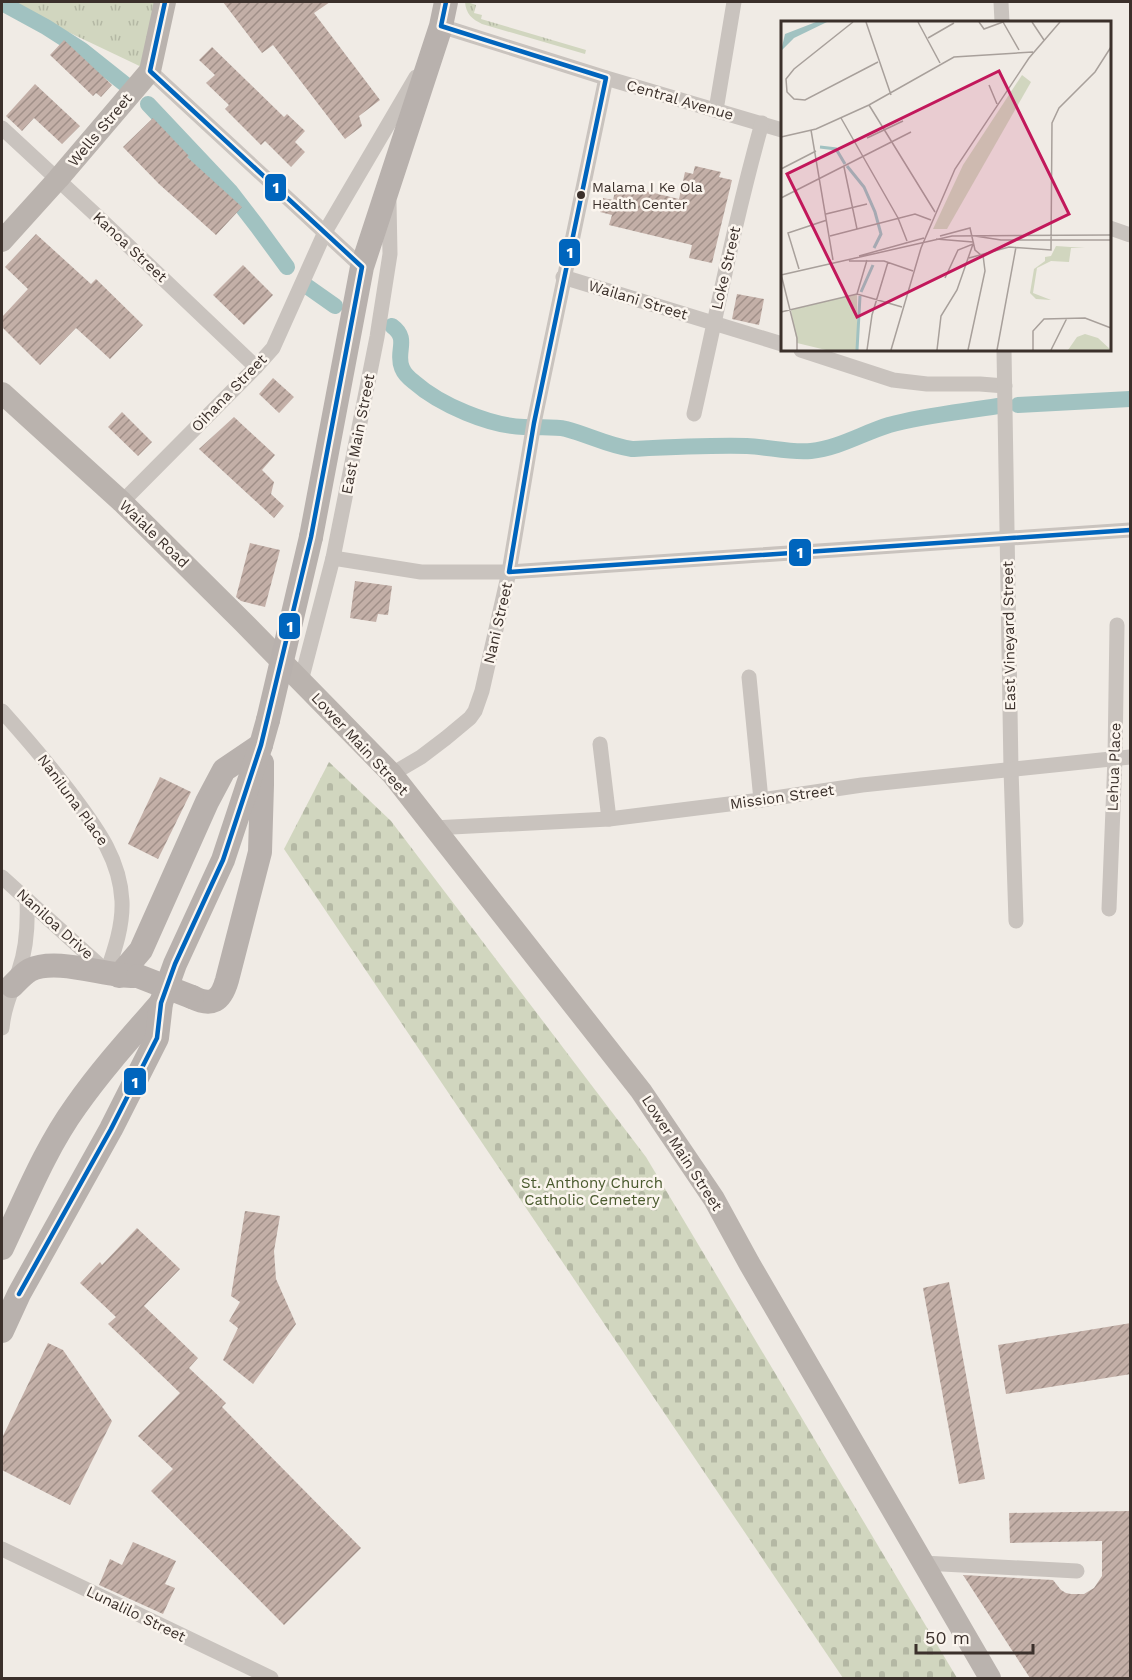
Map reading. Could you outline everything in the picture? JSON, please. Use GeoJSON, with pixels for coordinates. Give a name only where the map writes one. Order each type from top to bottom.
{"type":"FeatureCollection","features":[{"type":"Feature","properties":{"kind":"main road","name":"East Main Street"},"geometry":{"type":"LineString","coordinates":[[261,745],[312,537],[362,267],[438,37],[446,2]]}},
{"type":"Feature","properties":{"kind":"main road"},"geometry":{"type":"LineString","coordinates":[[121,975],[141,950],[207,802],[224,770],[261,745]]}},
{"type":"Feature","properties":{"kind":"main road"},"geometry":{"type":"LineString","coordinates":[[7,996],[26,973],[38,967],[64,966],[121,975],[205,1003],[217,999],[225,989],[260,852],[261,745]]}},
{"type":"Feature","properties":{"kind":"main road"},"geometry":{"type":"LineString","coordinates":[[2,1331],[111,1129],[157,1038],[161,1003],[175,964],[223,860],[261,745]]}},
{"type":"Feature","properties":{"kind":"main road"},"geometry":{"type":"LineString","coordinates":[[6,1240],[42,1163],[76,1107],[112,1060],[161,1003]]}},
{"type":"Feature","properties":{"kind":"main road"},"geometry":{"type":"LineString","coordinates":[[42,1163],[41,1183],[46,1195],[54,1203],[60,1221]]}},
{"type":"Feature","properties":{"kind":"main road"},"geometry":{"type":"LineString","coordinates":[[6,1240],[16,1225],[28,1221],[44,1223],[60,1221]]}},
{"type":"Feature","properties":{"kind":"street","name":"Wells Street"},"geometry":{"type":"LineString","coordinates":[[2,240],[58,179],[150,71],[165,2]]}},
{"type":"Feature","properties":{"kind":"street"},"geometry":{"type":"LineString","coordinates":[[716,110],[734,2]]}},
{"type":"Feature","properties":{"kind":"street"},"geometry":{"type":"LineString","coordinates":[[1001,2],[1002,21]]}},
{"type":"Feature","properties":{"kind":"street","name":"Central Avenue"},"geometry":{"type":"LineString","coordinates":[[438,37],[606,78],[781,129]]}},
{"type":"Feature","properties":{"kind":"street","name":"Oihana Street"},"geometry":{"type":"LineString","coordinates":[[122,502],[273,348],[325,232],[438,37]]}},
{"type":"Feature","properties":{"kind":"street"},"geometry":{"type":"LineString","coordinates":[[150,71],[362,267]]}},
{"type":"Feature","properties":{"kind":"street","name":"Nani Street"},"geometry":{"type":"LineString","coordinates":[[392,774],[421,757],[470,718],[475,711],[484,684],[510,573],[533,429],[606,78]]}},
{"type":"Feature","properties":{"kind":"street","name":"Loke Street"},"geometry":{"type":"LineString","coordinates":[[694,414],[744,188],[762,123]]}},
{"type":"Feature","properties":{"kind":"street","name":"Kanoa Street"},"geometry":{"type":"LineString","coordinates":[[2,128],[256,367]]}},
{"type":"Feature","properties":{"kind":"street","name":"East Main Street"},"geometry":{"type":"LineString","coordinates":[[301,681],[333,558],[377,337],[390,254],[389,184]]}},
{"type":"Feature","properties":{"kind":"street"},"geometry":{"type":"LineString","coordinates":[[1111,228],[1131,235]]}},
{"type":"Feature","properties":{"kind":"street","name":"Wailani Street"},"geometry":{"type":"LineString","coordinates":[[563,277],[781,343]]}},
{"type":"Feature","properties":{"kind":"street"},"geometry":{"type":"LineString","coordinates":[[804,351],[892,380],[927,384],[1005,386]]}},
{"type":"Feature","properties":{"kind":"street","name":"East Vineyard Street"},"geometry":{"type":"LineString","coordinates":[[1004,351],[1011,769],[1016,921]]}},
{"type":"Feature","properties":{"kind":"street","name":"Waiale Road"},"geometry":{"type":"LineString","coordinates":[[2,393],[122,502],[301,681]]}},
{"type":"Feature","properties":{"kind":"street"},"geometry":{"type":"LineString","coordinates":[[333,558],[421,572],[510,573],[1131,530]]}},
{"type":"Feature","properties":{"kind":"street","name":"Lehua Place"},"geometry":{"type":"LineString","coordinates":[[1109,909],[1123,758],[1117,624]]}},
{"type":"Feature","properties":{"kind":"street"},"geometry":{"type":"LineString","coordinates":[[749,677],[761,800]]}},
{"type":"Feature","properties":{"kind":"street","name":"Lower Main Street"},"geometry":{"type":"LineString","coordinates":[[301,681],[392,774],[641,1091],[714,1199],[990,1678]]}},
{"type":"Feature","properties":{"kind":"street","name":"Naniluna Place"},"geometry":{"type":"LineString","coordinates":[[2,711],[52,768],[99,831],[113,858],[121,886],[122,916],[114,953],[121,975]]}},
{"type":"Feature","properties":{"kind":"street"},"geometry":{"type":"LineString","coordinates":[[600,744],[609,819]]}},
{"type":"Feature","properties":{"kind":"street","name":"Mission Street"},"geometry":{"type":"LineString","coordinates":[[434,828],[609,819],[862,785],[1123,758]]}},
{"type":"Feature","properties":{"kind":"street","name":"Naniloa Drive"},"geometry":{"type":"LineString","coordinates":[[2,877],[27,900],[121,975]]}},
{"type":"Feature","properties":{"kind":"street"},"geometry":{"type":"LineString","coordinates":[[2,1028],[7,996],[19,969],[27,935],[27,900]]}},
{"type":"Feature","properties":{"kind":"street","name":"Lunalilo Street"},"geometry":{"type":"LineString","coordinates":[[2,1549],[272,1678]]}},
{"type":"Feature","properties":{"kind":"street"},"geometry":{"type":"LineString","coordinates":[[922,1563],[1077,1571]]}},
{"type":"Feature","properties":{"kind":"green space"},"geometry":{"type":"Polygon","coordinates":[[[5,2],[165,2],[150,71],[5,2]]]}},
{"type":"Feature","properties":{"kind":"green space"},"geometry":{"type":"Polygon","coordinates":[[[465,2],[476,5],[474,13],[482,15],[481,19],[586,50],[585,54],[482,24],[470,16],[465,2]]]}},
{"type":"Feature","properties":{"kind":"green space","name":"St. Anthony Church Catholic Cemetery"},"geometry":{"type":"Polygon","coordinates":[[[329,762],[391,821],[646,1157],[957,1678],[843,1678],[284,849],[329,762]]]}},
{"type":"Feature","properties":{"kind":"building"},"geometry":{"type":"Polygon","coordinates":[[[223,2],[330,2],[314,13],[380,100],[359,116],[362,126],[345,139],[273,45],[262,53],[223,2]]]}},
{"type":"Feature","properties":{"kind":"building"},"geometry":{"type":"Polygon","coordinates":[[[64,40],[112,85],[101,97],[96,93],[93,96],[50,55],[64,40]]]}},
{"type":"Feature","properties":{"kind":"building"},"geometry":{"type":"Polygon","coordinates":[[[212,47],[284,117],[287,114],[305,131],[295,142],[305,152],[291,167],[265,141],[261,145],[225,109],[229,105],[206,83],[215,75],[199,60],[212,47]]]}},
{"type":"Feature","properties":{"kind":"building"},"geometry":{"type":"Polygon","coordinates":[[[35,84],[80,126],[62,144],[34,118],[22,131],[6,116],[35,84]]]}},
{"type":"Feature","properties":{"kind":"building"},"geometry":{"type":"Polygon","coordinates":[[[153,118],[189,156],[187,157],[242,207],[216,235],[159,184],[123,147],[153,118]]]}},
{"type":"Feature","properties":{"kind":"building"},"geometry":{"type":"Polygon","coordinates":[[[695,166],[721,172],[719,177],[732,180],[712,263],[689,258],[692,245],[609,225],[612,215],[600,212],[603,198],[613,200],[617,184],[679,199],[685,172],[693,174],[695,166]]]}},
{"type":"Feature","properties":{"kind":"building"},"geometry":{"type":"Polygon","coordinates":[[[36,234],[91,284],[96,279],[143,325],[110,359],[76,328],[40,365],[2,327],[2,317],[28,289],[5,267],[36,234]]]}},
{"type":"Feature","properties":{"kind":"building"},"geometry":{"type":"Polygon","coordinates":[[[243,265],[273,295],[244,325],[213,295],[243,265]]]}},
{"type":"Feature","properties":{"kind":"building"},"geometry":{"type":"Polygon","coordinates":[[[737,294],[764,299],[759,325],[732,319],[737,294]]]}},
{"type":"Feature","properties":{"kind":"building"},"geometry":{"type":"Polygon","coordinates":[[[273,378],[294,397],[279,413],[259,394],[273,378]]]}},
{"type":"Feature","properties":{"kind":"building"},"geometry":{"type":"Polygon","coordinates":[[[122,412],[152,442],[138,456],[108,427],[122,412]]]}},
{"type":"Feature","properties":{"kind":"building"},"geometry":{"type":"Polygon","coordinates":[[[234,417],[275,455],[262,470],[274,482],[271,494],[284,506],[274,518],[199,449],[234,417]]]}},
{"type":"Feature","properties":{"kind":"building"},"geometry":{"type":"Polygon","coordinates":[[[250,543],[280,550],[265,607],[241,601],[236,597],[250,543]]]}},
{"type":"Feature","properties":{"kind":"building"},"geometry":{"type":"Polygon","coordinates":[[[355,581],[392,586],[388,615],[378,614],[376,622],[350,618],[355,581]]]}},
{"type":"Feature","properties":{"kind":"building"},"geometry":{"type":"Polygon","coordinates":[[[160,777],[191,792],[158,859],[128,844],[160,777]]]}},
{"type":"Feature","properties":{"kind":"building"},"geometry":{"type":"Polygon","coordinates":[[[245,1211],[280,1216],[274,1251],[276,1279],[296,1324],[253,1384],[223,1360],[238,1328],[229,1321],[240,1302],[231,1296],[245,1211]]]}},
{"type":"Feature","properties":{"kind":"building"},"geometry":{"type":"Polygon","coordinates":[[[137,1228],[180,1269],[144,1306],[198,1358],[189,1368],[226,1403],[222,1407],[361,1548],[284,1625],[151,1491],[173,1469],[138,1436],[180,1393],[108,1324],[116,1317],[80,1283],[100,1262],[102,1265],[137,1228]]]}},
{"type":"Feature","properties":{"kind":"building"},"geometry":{"type":"Polygon","coordinates":[[[949,1282],[985,1479],[959,1484],[923,1288],[949,1282]]]}},
{"type":"Feature","properties":{"kind":"building"},"geometry":{"type":"Polygon","coordinates":[[[1131,1323],[1131,1374],[1006,1394],[998,1345],[1131,1323]]]}},
{"type":"Feature","properties":{"kind":"building"},"geometry":{"type":"Polygon","coordinates":[[[48,1343],[63,1350],[112,1421],[70,1505],[2,1470],[2,1438],[48,1343]]]}},
{"type":"Feature","properties":{"kind":"building"},"geometry":{"type":"Polygon","coordinates":[[[1131,1511],[1131,1678],[1030,1678],[963,1575],[1053,1580],[1066,1593],[1084,1594],[1094,1588],[1102,1576],[1102,1541],[1010,1543],[1009,1513],[1131,1511]]]}},
{"type":"Feature","properties":{"kind":"building"},"geometry":{"type":"Polygon","coordinates":[[[133,1542],[176,1561],[165,1584],[175,1588],[163,1614],[99,1585],[110,1559],[122,1565],[133,1542]]]}},
{"type":"Feature","properties":{"kind":"waterway"},"geometry":{"type":"LineString","coordinates":[[2,3],[82,50],[126,85]]}},
{"type":"Feature","properties":{"kind":"waterway"},"geometry":{"type":"LineString","coordinates":[[148,104],[230,191],[287,267]]}},
{"type":"Feature","properties":{"kind":"waterway"},"geometry":{"type":"LineString","coordinates":[[308,287],[335,306]]}},
{"type":"Feature","properties":{"kind":"waterway"},"geometry":{"type":"LineString","coordinates":[[392,326],[400,336],[400,362],[404,372],[437,399],[466,413],[496,423],[566,429],[632,449],[733,446],[811,451],[831,447],[889,425],[930,416],[998,406]]}},
{"type":"Feature","properties":{"kind":"waterway"},"geometry":{"type":"LineString","coordinates":[[1018,405],[1130,399]]}},
{"type":"Feature","properties":{"kind":"transit line","name":"1"},"geometry":{"type":"LineString","coordinates":[[19,1294],[111,1129],[157,1038],[161,1003],[175,964],[223,860],[261,745],[311,537],[362,267],[150,71],[165,2]]}},
{"type":"Feature","properties":{"kind":"transit line","name":"1"},"geometry":{"type":"LineString","coordinates":[[446,2],[441,26],[606,78],[534,423],[509,572],[1130,530]]}},
{"type":"Feature","properties":{"kind":"place","name":"Malama I Ke Ola Health Center"},"geometry":{"type":"Point","coordinates":[581,195]}}]}
